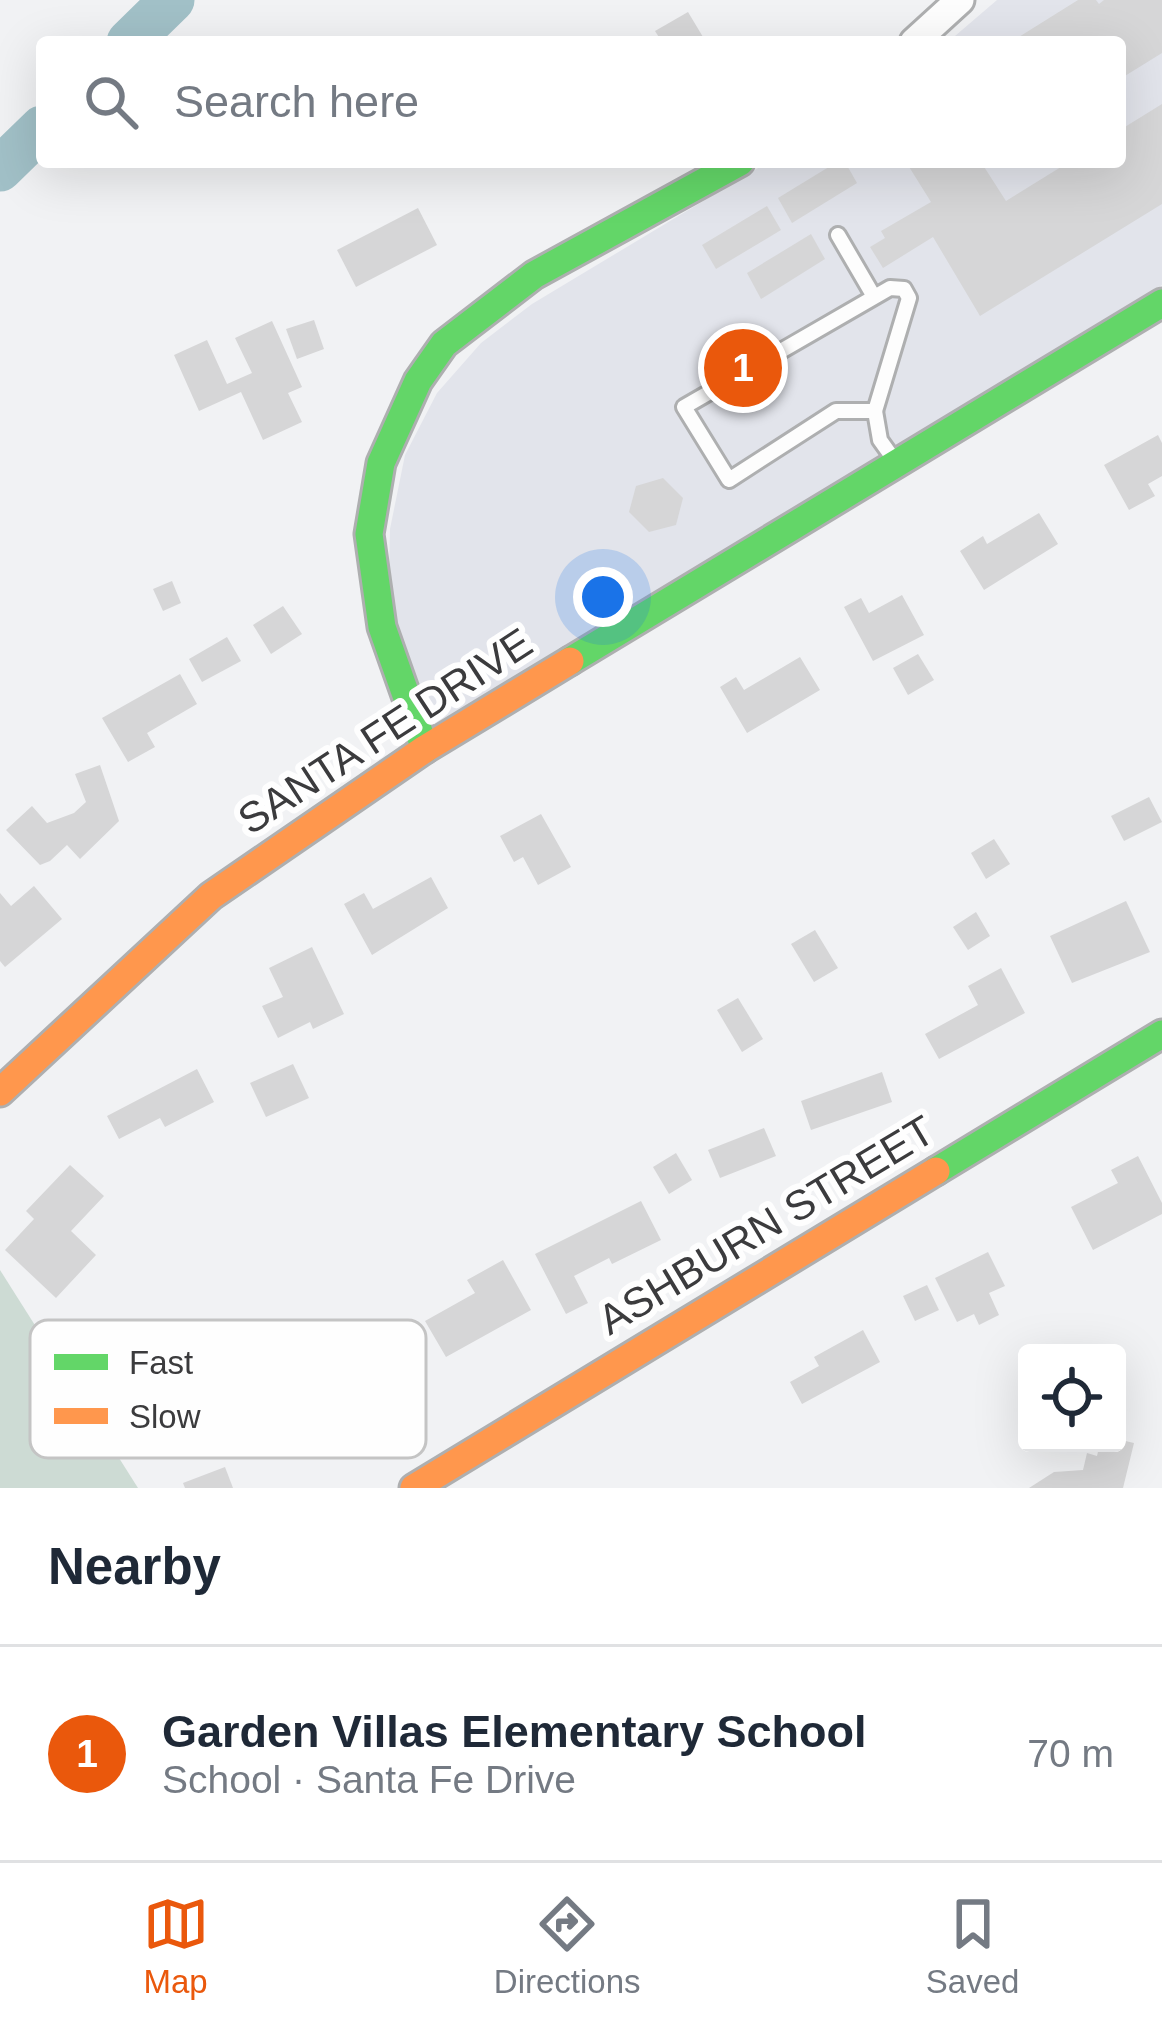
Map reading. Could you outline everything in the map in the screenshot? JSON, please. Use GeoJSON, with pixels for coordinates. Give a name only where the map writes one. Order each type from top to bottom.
{"type":"FeatureCollection","features":[{"type":"Feature","properties":{"kind":"street"},"geometry":{"type":"LineString","coordinates":[[921,36],[960,0]]}},
{"type":"Feature","properties":{"kind":"street"},"geometry":{"type":"LineString","coordinates":[[425,749],[382,628],[369,533],[381,464],[418,381],[444,344],[534,275],[729,168]]}},
{"type":"Feature","properties":{"kind":"street","name":"SANTA FE DRIVE"},"geometry":{"type":"LineString","coordinates":[[0,1092],[211,896],[425,749],[1162,303]]}},
{"type":"Feature","properties":{"kind":"street","name":"ASHBURN STREET"},"geometry":{"type":"LineString","coordinates":[[414,1488],[1162,1034]]}},
{"type":"Feature","properties":{"kind":"lane"},"geometry":{"type":"LineString","coordinates":[[838,235],[873,295]]}},
{"type":"Feature","properties":{"kind":"lane"},"geometry":{"type":"LineString","coordinates":[[875,411],[836,411],[729,480],[684,407],[873,295],[890,288],[904,289],[909,298],[875,411],[880,440],[896,463]]}},
{"type":"Feature","properties":{"kind":"shaded area"},"geometry":{"type":"Polygon","coordinates":[[[997,0],[1162,0],[1162,285],[437,730],[394,628],[390,529],[405,455],[437,393],[481,343],[532,304],[758,168],[1126,168],[1126,36],[955,36],[997,0]]]}},
{"type":"Feature","properties":{"kind":"shaded area"},"geometry":{"type":"Polygon","coordinates":[[[0,1270],[32,1320],[30,1458],[119,1458],[138,1488],[0,1488],[0,1270]]]}},
{"type":"Feature","properties":{"kind":"building"},"geometry":{"type":"Polygon","coordinates":[[[1078,0],[1099,4],[1104,0],[1162,0],[1162,53],[1126,75],[1126,36],[1021,36],[1078,0]]]}},
{"type":"Feature","properties":{"kind":"building"},"geometry":{"type":"Polygon","coordinates":[[[688,12],[702,36],[658,36],[655,31],[688,12]]]}},
{"type":"Feature","properties":{"kind":"building"},"geometry":{"type":"Polygon","coordinates":[[[1162,104],[1162,204],[980,316],[933,237],[883,268],[870,247],[885,238],[881,231],[931,202],[910,168],[985,168],[1006,201],[1059,168],[1126,168],[1126,126],[1162,104]]]}},
{"type":"Feature","properties":{"kind":"building"},"geometry":{"type":"Polygon","coordinates":[[[827,168],[848,168],[857,183],[792,223],[778,198],[827,168]]]}},
{"type":"Feature","properties":{"kind":"building"},"geometry":{"type":"Polygon","coordinates":[[[767,206],[781,230],[716,269],[702,245],[767,206]]]}},
{"type":"Feature","properties":{"kind":"building"},"geometry":{"type":"Polygon","coordinates":[[[418,208],[437,245],[356,287],[337,250],[418,208]]]}},
{"type":"Feature","properties":{"kind":"building"},"geometry":{"type":"Polygon","coordinates":[[[811,234],[825,259],[761,299],[747,273],[811,234]]]}},
{"type":"Feature","properties":{"kind":"building"},"geometry":{"type":"Polygon","coordinates":[[[314,320],[324,349],[297,359],[286,329],[314,320]]]}},
{"type":"Feature","properties":{"kind":"building"},"geometry":{"type":"Polygon","coordinates":[[[272,321],[302,387],[288,393],[302,422],[263,440],[241,392],[199,411],[174,355],[207,340],[227,384],[252,373],[235,338],[272,321]]]}},
{"type":"Feature","properties":{"kind":"building"},"geometry":{"type":"Polygon","coordinates":[[[738,323],[777,387],[754,401],[714,338],[738,323]]]}},
{"type":"Feature","properties":{"kind":"building"},"geometry":{"type":"Polygon","coordinates":[[[1158,435],[1162,476],[1148,484],[1155,496],[1129,510],[1104,465],[1158,435]]]}},
{"type":"Feature","properties":{"kind":"building"},"geometry":{"type":"Polygon","coordinates":[[[663,478],[683,498],[676,525],[649,532],[629,512],[636,486],[663,478]]]}},
{"type":"Feature","properties":{"kind":"building"},"geometry":{"type":"Polygon","coordinates":[[[1039,513],[1058,544],[984,590],[960,551],[983,536],[987,544],[1039,513]]]}},
{"type":"Feature","properties":{"kind":"building"},"geometry":{"type":"Polygon","coordinates":[[[172,581],[181,603],[163,611],[153,589],[172,581]]]}},
{"type":"Feature","properties":{"kind":"building"},"geometry":{"type":"Polygon","coordinates":[[[902,595],[924,635],[873,661],[844,607],[861,598],[869,613],[902,595]]]}},
{"type":"Feature","properties":{"kind":"building"},"geometry":{"type":"Polygon","coordinates":[[[283,606],[302,634],[271,654],[253,625],[283,606]]]}},
{"type":"Feature","properties":{"kind":"building"},"geometry":{"type":"Polygon","coordinates":[[[227,637],[241,661],[202,682],[189,659],[227,637]]]}},
{"type":"Feature","properties":{"kind":"building"},"geometry":{"type":"Polygon","coordinates":[[[918,654],[934,680],[908,695],[893,668],[918,654]]]}},
{"type":"Feature","properties":{"kind":"building"},"geometry":{"type":"Polygon","coordinates":[[[800,657],[820,690],[747,733],[720,687],[736,677],[744,690],[800,657]]]}},
{"type":"Feature","properties":{"kind":"building"},"geometry":{"type":"Polygon","coordinates":[[[180,674],[197,704],[147,733],[155,747],[128,762],[102,718],[180,674]]]}},
{"type":"Feature","properties":{"kind":"building"},"geometry":{"type":"Polygon","coordinates":[[[100,765],[119,821],[80,859],[67,845],[40,865],[6,830],[32,806],[47,823],[74,813],[86,802],[75,774],[100,765]]]}},
{"type":"Feature","properties":{"kind":"building"},"geometry":{"type":"Polygon","coordinates":[[[1149,797],[1162,822],[1124,841],[1111,816],[1149,797]]]}},
{"type":"Feature","properties":{"kind":"building"},"geometry":{"type":"Polygon","coordinates":[[[541,814],[571,867],[538,885],[523,857],[514,862],[500,836],[541,814]]]}},
{"type":"Feature","properties":{"kind":"building"},"geometry":{"type":"Polygon","coordinates":[[[994,839],[1010,864],[986,879],[971,853],[994,839]]]}},
{"type":"Feature","properties":{"kind":"building"},"geometry":{"type":"Polygon","coordinates":[[[431,877],[448,908],[372,955],[344,904],[364,893],[373,909],[431,877]]]}},
{"type":"Feature","properties":{"kind":"building"},"geometry":{"type":"Polygon","coordinates":[[[34,886],[62,919],[5,967],[0,961],[0,893],[11,906],[34,886]]]}},
{"type":"Feature","properties":{"kind":"building"},"geometry":{"type":"Polygon","coordinates":[[[1126,901],[1150,952],[1072,983],[1050,936],[1126,901]]]}},
{"type":"Feature","properties":{"kind":"building"},"geometry":{"type":"Polygon","coordinates":[[[976,912],[990,936],[968,950],[953,927],[976,912]]]}},
{"type":"Feature","properties":{"kind":"building"},"geometry":{"type":"Polygon","coordinates":[[[815,930],[838,968],[814,982],[791,944],[815,930]]]}},
{"type":"Feature","properties":{"kind":"building"},"geometry":{"type":"Polygon","coordinates":[[[312,947],[344,1014],[313,1029],[310,1022],[278,1038],[262,1006],[283,997],[269,968],[312,947]]]}},
{"type":"Feature","properties":{"kind":"building"},"geometry":{"type":"Polygon","coordinates":[[[1001,968],[1025,1013],[939,1059],[925,1034],[978,1005],[968,986],[1001,968]]]}},
{"type":"Feature","properties":{"kind":"building"},"geometry":{"type":"Polygon","coordinates":[[[738,998],[763,1039],[742,1052],[717,1010],[738,998]]]}},
{"type":"Feature","properties":{"kind":"building"},"geometry":{"type":"Polygon","coordinates":[[[293,1064],[309,1098],[266,1117],[250,1083],[293,1064]]]}},
{"type":"Feature","properties":{"kind":"building"},"geometry":{"type":"Polygon","coordinates":[[[197,1069],[214,1102],[165,1127],[160,1118],[119,1139],[107,1116],[197,1069]]]}},
{"type":"Feature","properties":{"kind":"building"},"geometry":{"type":"Polygon","coordinates":[[[882,1072],[892,1102],[811,1130],[801,1101],[882,1072]]]}},
{"type":"Feature","properties":{"kind":"building"},"geometry":{"type":"Polygon","coordinates":[[[764,1128],[776,1156],[720,1178],[708,1150],[764,1128]]]}},
{"type":"Feature","properties":{"kind":"building"},"geometry":{"type":"Polygon","coordinates":[[[676,1153],[692,1180],[669,1194],[653,1167],[676,1153]]]}},
{"type":"Feature","properties":{"kind":"building"},"geometry":{"type":"Polygon","coordinates":[[[1138,1156],[1162,1203],[1162,1214],[1093,1250],[1071,1207],[1118,1183],[1111,1170],[1138,1156]]]}},
{"type":"Feature","properties":{"kind":"building"},"geometry":{"type":"Polygon","coordinates":[[[70,1165],[104,1196],[71,1231],[96,1255],[56,1298],[5,1250],[34,1219],[26,1211],[70,1165]]]}},
{"type":"Feature","properties":{"kind":"building"},"geometry":{"type":"Polygon","coordinates":[[[641,1201],[661,1240],[574,1276],[588,1303],[566,1314],[535,1254],[641,1201]]]}},
{"type":"Feature","properties":{"kind":"building"},"geometry":{"type":"Polygon","coordinates":[[[988,1252],[1005,1286],[989,1293],[999,1315],[979,1325],[974,1314],[957,1322],[935,1278],[988,1252]]]}},
{"type":"Feature","properties":{"kind":"building"},"geometry":{"type":"Polygon","coordinates":[[[503,1260],[531,1310],[446,1357],[426,1320],[475,1293],[467,1280],[503,1260]]]}},
{"type":"Feature","properties":{"kind":"building"},"geometry":{"type":"Polygon","coordinates":[[[927,1285],[939,1310],[915,1321],[903,1296],[927,1285]]]}},
{"type":"Feature","properties":{"kind":"building"},"geometry":{"type":"Polygon","coordinates":[[[863,1330],[880,1362],[802,1404],[790,1382],[819,1366],[814,1357],[863,1330]]]}},
{"type":"Feature","properties":{"kind":"building"},"geometry":{"type":"Polygon","coordinates":[[[1126,1441],[1134,1443],[1123,1488],[1029,1488],[1054,1472],[1083,1470],[1087,1453],[1097,1456],[1098,1452],[1126,1452],[1126,1441]]]}},
{"type":"Feature","properties":{"kind":"building"},"geometry":{"type":"Polygon","coordinates":[[[225,1467],[233,1488],[185,1488],[183,1483],[225,1467]]]}},
{"type":"Feature","properties":{"kind":"waterway"},"geometry":{"type":"LineString","coordinates":[[135,36],[172,0]]}},
{"type":"Feature","properties":{"kind":"waterway"},"geometry":{"type":"LineString","coordinates":[[0,169],[36,134]]}},
{"type":"Feature","properties":{"kind":"traffic: fast"},"geometry":{"type":"LineString","coordinates":[[425,749],[382,627],[369,534],[381,463],[418,381],[444,344],[534,275],[729,168]]}},
{"type":"Feature","properties":{"kind":"traffic: fast"},"geometry":{"type":"LineString","coordinates":[[570,661],[1162,303]]}},
{"type":"Feature","properties":{"kind":"traffic: fast"},"geometry":{"type":"LineString","coordinates":[[936,1171],[1162,1034]]}},
{"type":"Feature","properties":{"kind":"traffic: slow"},"geometry":{"type":"LineString","coordinates":[[0,1092],[211,896],[425,749],[570,661]]}},
{"type":"Feature","properties":{"kind":"traffic: slow"},"geometry":{"type":"LineString","coordinates":[[414,1488],[936,1171]]}},
{"type":"Feature","properties":{"kind":"place","name":"Garden Villas Elementary School"},"geometry":{"type":"Point","coordinates":[743,368]}}]}
